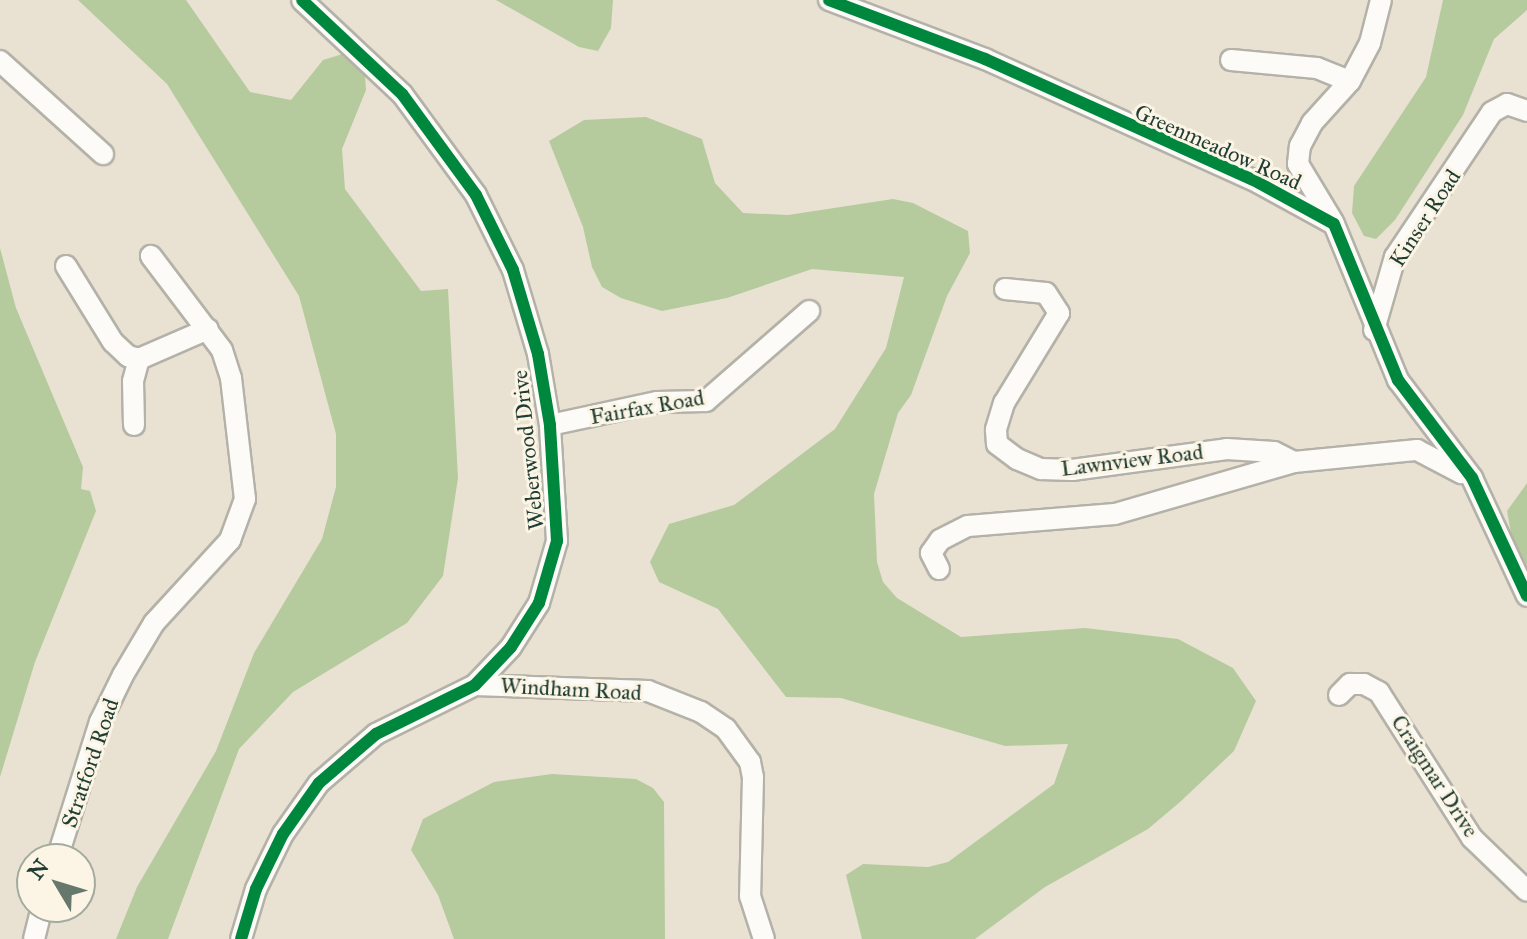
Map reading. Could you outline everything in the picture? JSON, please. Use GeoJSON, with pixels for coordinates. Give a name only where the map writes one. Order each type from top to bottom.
{"type":"FeatureCollection","features":[{"type":"Feature","properties":{"kind":"street","name":"Weberwood Drive"},"geometry":{"type":"LineString","coordinates":[[241,939],[256,889],[283,834],[319,783],[376,734],[475,685],[511,647],[539,603],[557,541],[550,425],[538,354],[513,270],[476,195],[402,94],[302,0]]}},
{"type":"Feature","properties":{"kind":"street","name":"Greenmeadow Road"},"geometry":{"type":"LineString","coordinates":[[829,0],[985,59],[1125,127],[1259,183],[1334,224]]}},
{"type":"Feature","properties":{"kind":"street"},"geometry":{"type":"LineString","coordinates":[[1381,0],[1370,43],[1350,81],[1312,123],[1300,146],[1298,164],[1334,224],[1374,330],[1430,428],[1472,478],[1527,596]]}},
{"type":"Feature","properties":{"kind":"street"},"geometry":{"type":"LineString","coordinates":[[1231,60],[1317,68],[1350,81]]}},
{"type":"Feature","properties":{"kind":"street"},"geometry":{"type":"LineString","coordinates":[[0,61],[103,154]]}},
{"type":"Feature","properties":{"kind":"street","name":"Kinser Road"},"geometry":{"type":"LineString","coordinates":[[1374,330],[1395,257],[1492,112],[1507,104],[1527,111]]}},
{"type":"Feature","properties":{"kind":"street","name":"Stratford Road"},"geometry":{"type":"LineString","coordinates":[[62,843],[100,722],[123,675],[154,623],[230,540],[242,519],[245,499],[231,378],[208,329],[151,256]]}},
{"type":"Feature","properties":{"kind":"street"},"geometry":{"type":"LineString","coordinates":[[66,266],[113,342],[139,359]]}},
{"type":"Feature","properties":{"kind":"street","name":"Lawnview Road"},"geometry":{"type":"LineString","coordinates":[[1005,289],[1046,293],[1059,313],[1004,403],[997,444],[1017,459],[1041,469],[1072,470],[1227,449],[1274,452],[1294,462]]}},
{"type":"Feature","properties":{"kind":"street","name":"Fairfax Road"},"geometry":{"type":"LineString","coordinates":[[550,425],[657,402],[706,401],[809,311]]}},
{"type":"Feature","properties":{"kind":"street"},"geometry":{"type":"LineString","coordinates":[[139,359],[208,329]]}},
{"type":"Feature","properties":{"kind":"street"},"geometry":{"type":"LineString","coordinates":[[134,425],[133,381],[139,359]]}},
{"type":"Feature","properties":{"kind":"street","name":"Lawnview Road"},"geometry":{"type":"LineString","coordinates":[[939,569],[931,553],[940,540],[968,526],[1115,514],[1294,462],[1417,450],[1472,478]]}},
{"type":"Feature","properties":{"kind":"street","name":"Craigmar Drive"},"geometry":{"type":"LineString","coordinates":[[1339,695],[1350,684],[1364,684],[1379,692],[1472,838],[1527,891]]}},
{"type":"Feature","properties":{"kind":"street","name":"Windham Road"},"geometry":{"type":"LineString","coordinates":[[475,685],[648,691],[701,712],[726,729],[750,762],[753,777],[750,896],[764,939]]}},
{"type":"Feature","properties":{"kind":"green space"},"geometry":{"type":"Polygon","coordinates":[[[78,0],[186,0],[250,92],[291,100],[323,60],[346,53],[365,75],[366,90],[342,149],[345,189],[421,291],[448,289],[458,478],[443,576],[407,623],[293,692],[239,749],[168,939],[116,939],[137,887],[216,751],[254,653],[322,539],[336,487],[336,434],[299,296],[167,84],[78,0]]]}},
{"type":"Feature","properties":{"kind":"green space"},"geometry":{"type":"Polygon","coordinates":[[[496,0],[613,0],[611,28],[598,51],[579,47],[496,0]]]}},
{"type":"Feature","properties":{"kind":"green space"},"geometry":{"type":"Polygon","coordinates":[[[1443,0],[1527,0],[1527,10],[1494,39],[1463,115],[1395,220],[1376,239],[1364,236],[1352,213],[1354,186],[1426,77],[1443,0]]]}},
{"type":"Feature","properties":{"kind":"green space"},"geometry":{"type":"Polygon","coordinates":[[[646,117],[702,139],[715,183],[743,213],[788,215],[893,199],[913,203],[968,231],[970,253],[947,296],[911,395],[898,413],[874,494],[877,562],[883,582],[897,598],[961,637],[1085,628],[1178,639],[1233,668],[1256,701],[1234,751],[1180,802],[1148,829],[1045,887],[975,939],[862,939],[846,875],[863,864],[928,867],[948,862],[1054,784],[1068,744],[1005,746],[841,698],[786,697],[718,609],[659,582],[650,562],[669,524],[734,505],[835,429],[886,348],[904,277],[812,269],[727,298],[662,311],[621,298],[602,287],[592,267],[583,227],[549,141],[584,120],[646,117]]]}},
{"type":"Feature","properties":{"kind":"green space"},"geometry":{"type":"Polygon","coordinates":[[[0,248],[16,308],[83,467],[81,489],[90,491],[96,511],[35,662],[0,777],[0,248]]]}},
{"type":"Feature","properties":{"kind":"green space"},"geometry":{"type":"Polygon","coordinates":[[[1527,483],[1527,566],[1512,539],[1507,511],[1527,483]]]}},
{"type":"Feature","properties":{"kind":"green space"},"geometry":{"type":"Polygon","coordinates":[[[552,774],[636,779],[653,788],[664,802],[665,939],[454,939],[438,895],[411,850],[423,819],[494,782],[552,774]]]}},
{"type":"Feature","properties":{"kind":"cycle path"},"geometry":{"type":"LineString","coordinates":[[241,939],[256,889],[283,834],[319,783],[376,734],[475,685],[511,647],[539,603],[557,541],[550,425],[538,354],[513,270],[476,195],[402,94],[302,0]]}},
{"type":"Feature","properties":{"kind":"cycle path"},"geometry":{"type":"LineString","coordinates":[[829,0],[985,59],[1259,183],[1334,224],[1398,380],[1472,478],[1527,596]]}}]}
